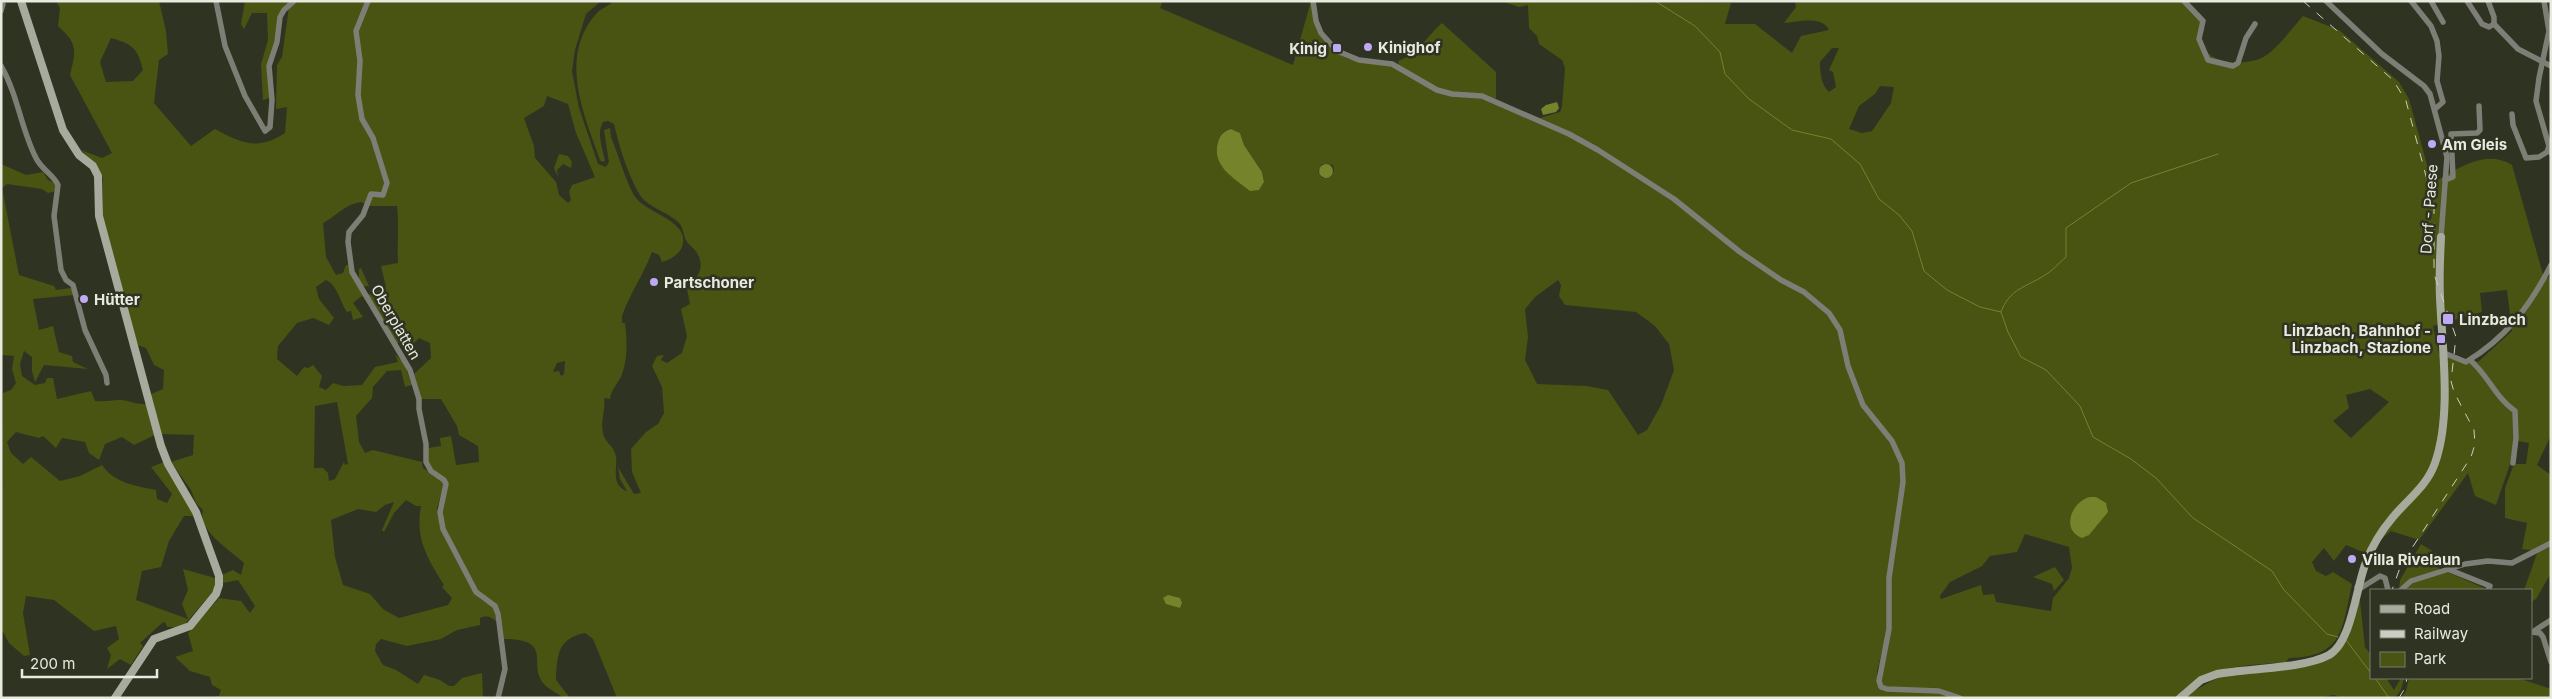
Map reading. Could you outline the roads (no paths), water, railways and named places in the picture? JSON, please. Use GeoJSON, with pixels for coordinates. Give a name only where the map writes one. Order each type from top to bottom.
{"type":"FeatureCollection","features":[{"type":"Feature","properties":{"kind":"main road"},"geometry":{"type":"LineString","coordinates":[[21,1],[63,130],[79,155],[92,166],[98,176],[100,185],[98,216],[161,446],[168,464],[196,512],[218,576],[219,585],[216,594],[190,626],[154,640],[114,698]]}},
{"type":"Feature","properties":{"kind":"main road","name":"Dorf - Paese"},"geometry":{"type":"LineString","coordinates":[[2180,698],[2196,684],[2217,674],[2297,663],[2330,654],[2342,642],[2348,629],[2357,587],[2367,559],[2381,533],[2420,489],[2435,463],[2443,403],[2444,353],[2439,287],[2441,237]]}},
{"type":"Feature","properties":{"kind":"street"},"geometry":{"type":"LineString","coordinates":[[216,1],[225,46],[246,96],[265,131],[270,127],[272,108],[269,66],[277,42],[280,17],[284,10],[294,1]]}},
{"type":"Feature","properties":{"kind":"street","name":"Oberplatten"},"geometry":{"type":"LineString","coordinates":[[368,1],[356,31],[360,61],[358,95],[362,119],[373,138],[386,186],[383,195],[371,194],[362,215],[349,232],[352,272],[410,370],[419,399],[419,409],[426,444],[426,462],[431,471],[444,480],[446,484],[440,512],[443,529],[476,592],[495,606],[498,614],[505,669],[498,698]]}},
{"type":"Feature","properties":{"kind":"street"},"geometry":{"type":"LineString","coordinates":[[1312,1],[1321,34],[1337,51],[1359,60],[1392,64],[1437,90],[1452,94],[1482,96],[1569,134],[1598,150],[1674,199],[1740,252],[1781,280],[1804,292],[1829,313],[1840,330],[1848,366],[1863,405],[1892,442],[1902,463],[1903,482],[1889,578],[1889,629],[1879,680],[1882,687],[1887,689],[1939,691],[1960,698]]}},
{"type":"Feature","properties":{"kind":"street"},"geometry":{"type":"LineString","coordinates":[[2184,1],[2203,21],[2199,39],[2208,60],[2233,66],[2238,63],[2246,38],[2256,24]]}},
{"type":"Feature","properties":{"kind":"street","name":"Dorf - Paese"},"geometry":{"type":"LineString","coordinates":[[2326,1],[2382,54],[2424,86],[2430,94],[2446,151],[2441,237]]}},
{"type":"Feature","properties":{"kind":"street"},"geometry":{"type":"LineString","coordinates":[[2411,1],[2431,26],[2438,44],[2437,80],[2443,102],[2435,109]]}},
{"type":"Feature","properties":{"kind":"street"},"geometry":{"type":"LineString","coordinates":[[2431,1],[2444,22]]}},
{"type":"Feature","properties":{"kind":"street"},"geometry":{"type":"LineString","coordinates":[[2467,1],[2482,24],[2489,27],[2494,24]]}},
{"type":"Feature","properties":{"kind":"street"},"geometry":{"type":"LineString","coordinates":[[2488,1],[2494,17],[2494,24],[2518,49],[2551,66]]}},
{"type":"Feature","properties":{"kind":"street"},"geometry":{"type":"LineString","coordinates":[[2512,114],[2515,132],[2526,158],[2539,157],[2548,152],[2550,149],[2536,101],[2549,31],[2544,1]]}},
{"type":"Feature","properties":{"kind":"street"},"geometry":{"type":"LineString","coordinates":[[1,2],[3,4],[1,11]]}},
{"type":"Feature","properties":{"kind":"street"},"geometry":{"type":"LineString","coordinates":[[1,66],[12,88],[24,130],[36,158],[58,185],[54,216],[61,270],[76,293],[85,330],[106,375],[107,383]]}},
{"type":"Feature","properties":{"kind":"street"},"geometry":{"type":"LineString","coordinates":[[2445,180],[2453,177],[2451,134],[2477,133],[2480,130],[2479,106]]}},
{"type":"Feature","properties":{"kind":"street"},"geometry":{"type":"LineString","coordinates":[[2444,353],[2462,362],[2470,360],[2492,347],[2528,306],[2551,265]]}},
{"type":"Feature","properties":{"kind":"street"},"geometry":{"type":"LineString","coordinates":[[2470,360],[2478,367],[2497,396],[2514,411],[2516,438],[2513,463]]}},
{"type":"Feature","properties":{"kind":"street"},"geometry":{"type":"LineString","coordinates":[[2403,589],[2411,581],[2465,564],[2488,561],[2512,563],[2551,542]]}},
{"type":"Feature","properties":{"kind":"street"},"geometry":{"type":"LineString","coordinates":[[2450,570],[2490,586],[2488,589]]}},
{"type":"Feature","properties":{"kind":"street"},"geometry":{"type":"LineString","coordinates":[[2357,587],[2361,588],[2380,576],[2385,578],[2388,589]]}},
{"type":"Feature","properties":{"kind":"street"},"geometry":{"type":"LineString","coordinates":[[2532,632],[2551,620]]}},
{"type":"Feature","properties":{"kind":"street"},"geometry":{"type":"LineString","coordinates":[[2532,632],[2543,637],[2551,662]]}},
{"type":"Feature","properties":{"kind":"waterway"},"geometry":{"type":"LineString","coordinates":[[1655,1],[1695,26],[1720,52],[1725,74],[1749,99],[1792,130],[1831,139],[1860,164],[1879,199],[1899,215],[1912,231],[1924,271],[1947,290],[1980,307],[2001,312],[2008,332],[2021,357],[2046,370],[2080,406],[2093,437],[2131,459],[2156,478],[2193,518],[2272,571],[2284,590],[2327,634],[2338,637]]}},
{"type":"Feature","properties":{"kind":"waterway"},"geometry":{"type":"LineString","coordinates":[[2001,312],[2014,293],[2048,273],[2066,257],[2066,228],[2131,183],[2218,154]]}},
{"type":"Feature","properties":{"kind":"waterway"},"geometry":{"type":"LineString","coordinates":[[2346,640],[2370,672]]}},
{"type":"Feature","properties":{"kind":"waterway"},"geometry":{"type":"LineString","coordinates":[[2376,679],[2389,698]]}},
{"type":"Feature","properties":{"kind":"railway"},"geometry":{"type":"LineString","coordinates":[[2303,1],[2393,80],[2406,101],[2434,206],[2434,274],[2456,337],[2451,381],[2454,392],[2474,430],[2475,444],[2471,457],[2401,565],[2392,589]]}},
{"type":"Feature","properties":{"kind":"railway"},"geometry":{"type":"LineString","coordinates":[[2399,698],[2405,688],[2407,679]]}},
{"type":"Feature","properties":{"kind":"place","name":"Kinighof"},"geometry":{"type":"Point","coordinates":[1368,47]}},
{"type":"Feature","properties":{"kind":"place","name":"Kinig"},"geometry":{"type":"Point","coordinates":[1337,48]}},
{"type":"Feature","properties":{"kind":"place","name":"Am Gleis"},"geometry":{"type":"Point","coordinates":[2432,144]}},
{"type":"Feature","properties":{"kind":"place","name":"Partschoner"},"geometry":{"type":"Point","coordinates":[654,282]}},
{"type":"Feature","properties":{"kind":"place","name":"Hütter"},"geometry":{"type":"Point","coordinates":[84,299]}},
{"type":"Feature","properties":{"kind":"place","name":"Linzbach"},"geometry":{"type":"Point","coordinates":[2448,319]}},
{"type":"Feature","properties":{"kind":"place","name":"Linzbach, Bahnhof - Linzbach, Stazione"},"geometry":{"type":"Point","coordinates":[2441,339]}},
{"type":"Feature","properties":{"kind":"place","name":"Villa Rivelaun"},"geometry":{"type":"Point","coordinates":[2352,559]}}]}
